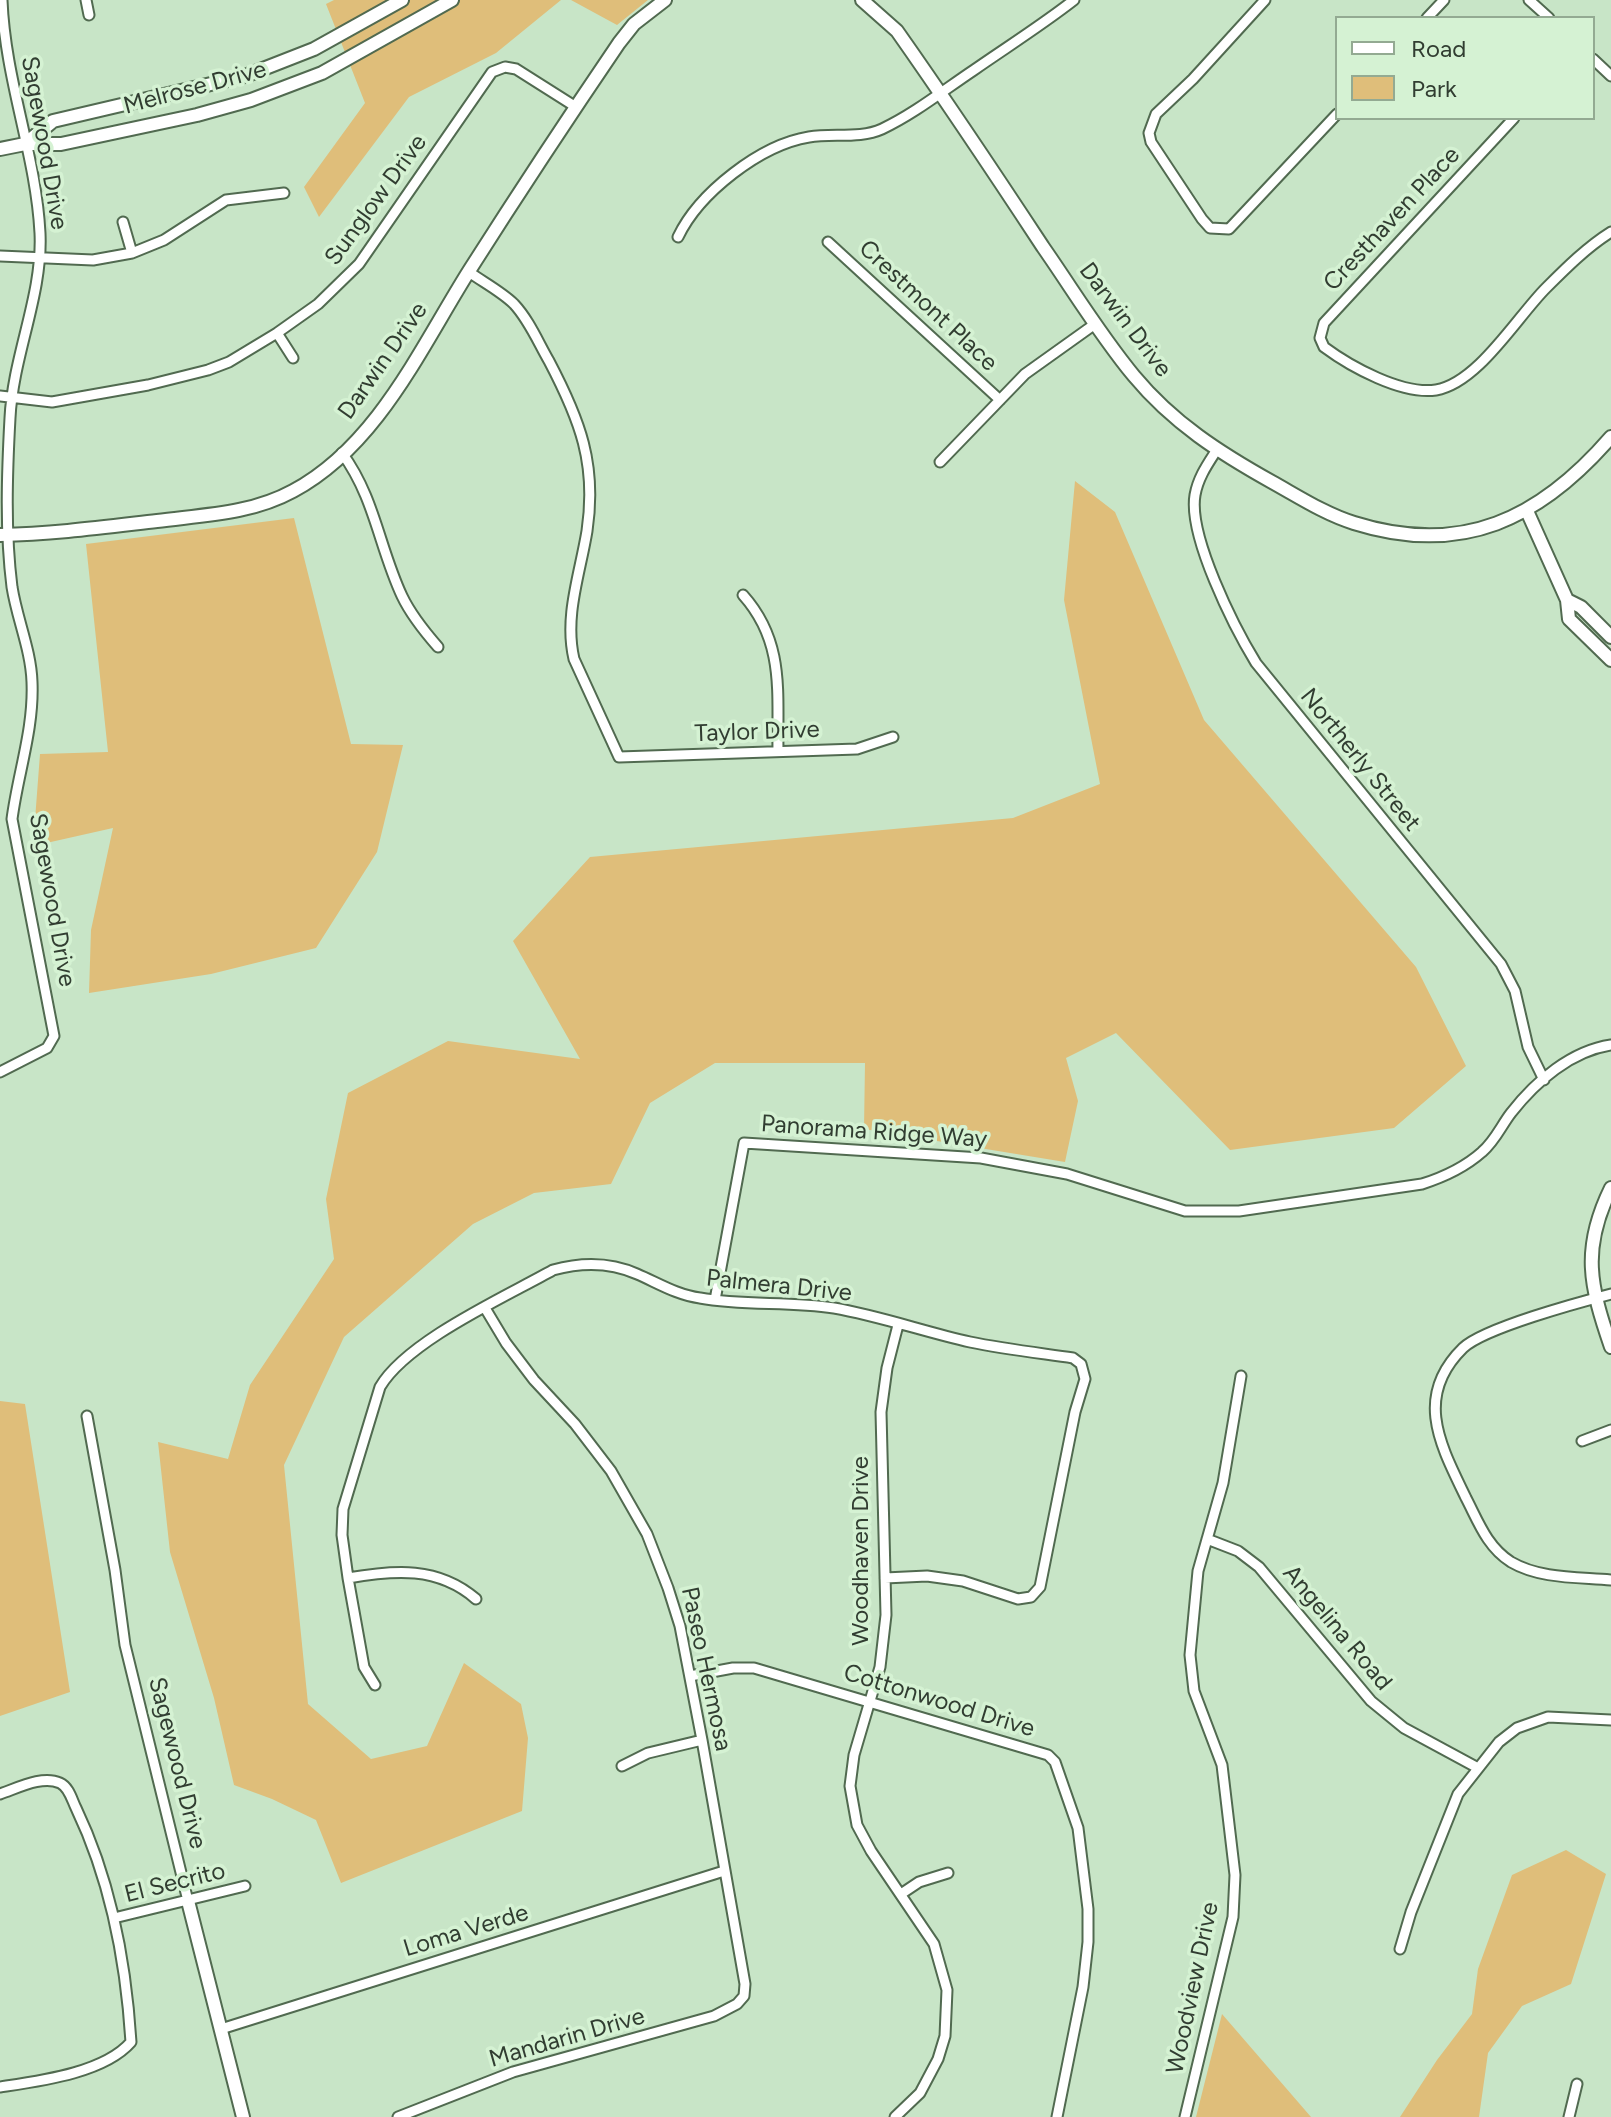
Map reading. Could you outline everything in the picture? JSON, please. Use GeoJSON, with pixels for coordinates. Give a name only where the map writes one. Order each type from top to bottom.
{"type":"FeatureCollection","features":[{"type":"Feature","properties":{"kind":"street","name":"Sagewood Drive"},"geometry":{"type":"LineString","coordinates":[[0,1072],[47,1048],[54,1036],[12,819],[31,728],[32,680],[4,535],[14,373],[39,259],[40,234],[36,194],[3,38],[2,0]]}},
{"type":"Feature","properties":{"kind":"street"},"geometry":{"type":"LineString","coordinates":[[86,0],[89,15]]}},
{"type":"Feature","properties":{"kind":"street","name":"Melrose Drive"},"geometry":{"type":"LineString","coordinates":[[25,144],[53,121],[245,76],[314,49],[402,0]]}},
{"type":"Feature","properties":{"kind":"street","name":"Melrose Drive"},"geometry":{"type":"LineString","coordinates":[[0,149],[25,144],[61,144],[197,115],[251,100],[322,73],[452,0]]}},
{"type":"Feature","properties":{"kind":"street","name":"Darwin Drive"},"geometry":{"type":"LineString","coordinates":[[4,535],[87,530],[240,510],[274,500],[309,481],[342,453],[389,400],[576,107],[634,24],[665,0]]}},
{"type":"Feature","properties":{"kind":"street","name":"Darwin Drive"},"geometry":{"type":"LineString","coordinates":[[862,0],[897,31],[1095,324],[1135,377],[1184,426],[1216,451],[1326,512],[1352,523],[1400,535],[1451,534],[1492,525],[1527,511],[1563,487],[1611,437]]}},
{"type":"Feature","properties":{"kind":"street"},"geometry":{"type":"LineString","coordinates":[[678,237],[688,217],[730,177],[763,153],[806,137],[865,134],[881,130],[1074,0]]}},
{"type":"Feature","properties":{"kind":"street"},"geometry":{"type":"LineString","coordinates":[[1265,0],[1193,79],[1156,114],[1149,133],[1151,142],[1210,228],[1229,229],[1335,116]]}},
{"type":"Feature","properties":{"kind":"street"},"geometry":{"type":"LineString","coordinates":[[1429,16],[1444,0]]}},
{"type":"Feature","properties":{"kind":"street"},"geometry":{"type":"LineString","coordinates":[[1529,0],[1547,16]]}},
{"type":"Feature","properties":{"kind":"street"},"geometry":{"type":"LineString","coordinates":[[1595,61],[1611,76]]}},
{"type":"Feature","properties":{"kind":"street","name":"Sunglow Drive"},"geometry":{"type":"LineString","coordinates":[[0,396],[52,402],[148,385],[229,362],[318,304],[359,264],[492,72],[505,67],[516,69],[576,107]]}},
{"type":"Feature","properties":{"kind":"street","name":"Cresthaven Place"},"geometry":{"type":"LineString","coordinates":[[1512,120],[1324,323],[1320,338],[1324,347],[1389,383],[1410,389],[1435,390],[1448,386],[1471,373],[1546,288],[1611,232]]}},
{"type":"Feature","properties":{"kind":"street"},"geometry":{"type":"LineString","coordinates":[[0,256],[93,260],[132,253],[164,240],[226,200],[284,193]]}},
{"type":"Feature","properties":{"kind":"street"},"geometry":{"type":"LineString","coordinates":[[123,222],[132,253]]}},
{"type":"Feature","properties":{"kind":"street","name":"Crestmont Place"},"geometry":{"type":"LineString","coordinates":[[828,242],[1000,400]]}},
{"type":"Feature","properties":{"kind":"street","name":"Taylor Drive"},"geometry":{"type":"LineString","coordinates":[[469,272],[512,301],[527,320],[580,426],[588,462],[591,500],[570,623],[570,644],[619,757],[857,749],[893,737]]}},
{"type":"Feature","properties":{"kind":"street"},"geometry":{"type":"LineString","coordinates":[[940,462],[1025,374],[1095,324]]}},
{"type":"Feature","properties":{"kind":"street"},"geometry":{"type":"LineString","coordinates":[[277,333],[293,358]]}},
{"type":"Feature","properties":{"kind":"street","name":"Northerly Street"},"geometry":{"type":"LineString","coordinates":[[1216,451],[1203,471],[1195,495],[1194,512],[1208,565],[1237,631],[1256,663],[1501,964],[1515,991],[1528,1047],[1544,1080]]}},
{"type":"Feature","properties":{"kind":"street"},"geometry":{"type":"LineString","coordinates":[[342,453],[366,492],[401,594],[423,631],[438,647]]}},
{"type":"Feature","properties":{"kind":"street"},"geometry":{"type":"LineString","coordinates":[[1527,511],[1567,600],[1569,619],[1611,660]]}},
{"type":"Feature","properties":{"kind":"street"},"geometry":{"type":"LineString","coordinates":[[743,595],[755,609],[770,638],[776,681],[778,751]]}},
{"type":"Feature","properties":{"kind":"street"},"geometry":{"type":"LineString","coordinates":[[1567,600],[1581,607],[1611,637]]}},
{"type":"Feature","properties":{"kind":"street"},"geometry":{"type":"LineString","coordinates":[[1544,1080],[1559,1066],[1589,1048],[1611,1045]]}},
{"type":"Feature","properties":{"kind":"street","name":"Panorama Ridge Way"},"geometry":{"type":"LineString","coordinates":[[715,1300],[744,1143],[981,1158],[1067,1174],[1185,1211],[1239,1211],[1422,1184],[1447,1176],[1482,1152],[1495,1139],[1511,1113],[1544,1080]]}},
{"type":"Feature","properties":{"kind":"street"},"geometry":{"type":"LineString","coordinates":[[1611,1188],[1598,1214],[1591,1250],[1594,1298],[1611,1347]]}},
{"type":"Feature","properties":{"kind":"street","name":"Palmera Drive"},"geometry":{"type":"LineString","coordinates":[[375,1685],[364,1667],[342,1535],[343,1509],[380,1387],[387,1374],[409,1352],[553,1270],[604,1264],[673,1290],[715,1300],[835,1308],[975,1343],[1073,1358],[1081,1364],[1085,1379],[1075,1412],[1040,1587],[1031,1597],[1018,1599],[963,1581],[927,1576],[885,1578]]}},
{"type":"Feature","properties":{"kind":"street"},"geometry":{"type":"LineString","coordinates":[[1611,1294],[1493,1331],[1464,1347],[1442,1378],[1435,1415],[1441,1447],[1485,1537],[1500,1554],[1532,1572],[1611,1580]]}},
{"type":"Feature","properties":{"kind":"street","name":"Paseo Hermosa"},"geometry":{"type":"LineString","coordinates":[[485,1308],[534,1380],[575,1424],[611,1471],[647,1534],[668,1588],[702,1740],[745,1984],[744,1996]]}},
{"type":"Feature","properties":{"kind":"street","name":"Woodhaven Drive"},"geometry":{"type":"LineString","coordinates":[[895,2117],[920,2093],[938,2059],[945,2036],[947,1990],[934,1944],[857,1825],[850,1786],[854,1755],[880,1667],[886,1615],[881,1412],[887,1368],[898,1325]]}},
{"type":"Feature","properties":{"kind":"street","name":"Woodview Drive"},"geometry":{"type":"LineString","coordinates":[[1185,2117],[1233,1917],[1235,1875],[1222,1765],[1194,1691],[1190,1655],[1198,1571],[1223,1483],[1241,1376]]}},
{"type":"Feature","properties":{"kind":"street","name":"Sagewood Drive"},"geometry":{"type":"LineString","coordinates":[[87,1416],[115,1570],[125,1645],[243,2117]]}},
{"type":"Feature","properties":{"kind":"street"},"geometry":{"type":"LineString","coordinates":[[1582,1441],[1611,1430]]}},
{"type":"Feature","properties":{"kind":"street","name":"Angelina Road"},"geometry":{"type":"LineString","coordinates":[[1207,1539],[1238,1551],[1259,1567],[1371,1701],[1404,1728],[1478,1768]]}},
{"type":"Feature","properties":{"kind":"street"},"geometry":{"type":"LineString","coordinates":[[348,1578],[410,1571],[460,1586],[476,1599]]}},
{"type":"Feature","properties":{"kind":"street","name":"Cottonwood Drive"},"geometry":{"type":"LineString","coordinates":[[690,1676],[733,1668],[754,1668],[1048,1755],[1055,1762],[1078,1828],[1088,1909],[1083,1987],[1057,2117]]}},
{"type":"Feature","properties":{"kind":"street"},"geometry":{"type":"LineString","coordinates":[[1400,1949],[1411,1912],[1458,1794],[1499,1742],[1517,1728],[1548,1717],[1611,1720]]}},
{"type":"Feature","properties":{"kind":"street"},"geometry":{"type":"LineString","coordinates":[[622,1766],[648,1753],[702,1740]]}},
{"type":"Feature","properties":{"kind":"street"},"geometry":{"type":"LineString","coordinates":[[0,1794],[44,1780],[61,1783],[67,1788],[85,1828],[114,1918],[128,1995],[131,2042],[123,2052],[82,2069],[48,2080],[0,2087]]}},
{"type":"Feature","properties":{"kind":"street","name":"Loma Verde"},"geometry":{"type":"LineString","coordinates":[[221,2029],[724,1871]]}},
{"type":"Feature","properties":{"kind":"street"},"geometry":{"type":"LineString","coordinates":[[901,1894],[919,1882],[948,1873]]}},
{"type":"Feature","properties":{"kind":"street","name":"El Secrito"},"geometry":{"type":"LineString","coordinates":[[114,1918],[245,1886]]}},
{"type":"Feature","properties":{"kind":"street","name":"Mandarin Drive"},"geometry":{"type":"LineString","coordinates":[[398,2117],[513,2072],[714,2016],[737,2004],[744,1996]]}},
{"type":"Feature","properties":{"kind":"street"},"geometry":{"type":"LineString","coordinates":[[1569,2117],[1577,2084]]}},
{"type":"Feature","properties":{"kind":"green space"},"geometry":{"type":"Polygon","coordinates":[[[334,0],[561,0],[496,53],[409,97],[319,217],[304,187],[365,103],[326,4],[334,0]]]}},
{"type":"Feature","properties":{"kind":"green space"},"geometry":{"type":"Polygon","coordinates":[[[571,0],[648,0],[617,25],[571,0]]]}},
{"type":"Feature","properties":{"kind":"green space"},"geometry":{"type":"Polygon","coordinates":[[[1075,481],[1115,512],[1204,720],[1416,967],[1466,1066],[1394,1128],[1230,1150],[1116,1033],[1066,1058],[1078,1101],[1065,1162],[864,1129],[865,1063],[715,1063],[650,1103],[611,1184],[534,1193],[473,1224],[344,1337],[284,1465],[308,1704],[371,1759],[427,1746],[464,1663],[521,1704],[528,1738],[522,1811],[341,1883],[316,1820],[234,1785],[214,1698],[170,1552],[158,1442],[228,1459],[250,1385],[334,1259],[326,1199],[348,1093],[448,1041],[580,1059],[513,941],[590,857],[1013,818],[1100,784],[1064,600],[1075,481]]]}},
{"type":"Feature","properties":{"kind":"green space"},"geometry":{"type":"Polygon","coordinates":[[[294,518],[351,744],[403,745],[377,852],[316,948],[211,974],[89,993],[91,930],[113,828],[33,846],[40,754],[108,752],[86,544],[294,518]]]}},
{"type":"Feature","properties":{"kind":"green space"},"geometry":{"type":"Polygon","coordinates":[[[0,1401],[25,1404],[70,1692],[0,1716],[0,1401]]]}},
{"type":"Feature","properties":{"kind":"green space"},"geometry":{"type":"Polygon","coordinates":[[[1566,1850],[1606,1874],[1571,1984],[1522,2006],[1488,2053],[1479,2117],[1400,2117],[1472,2014],[1478,1969],[1512,1875],[1566,1850]]]}},
{"type":"Feature","properties":{"kind":"green space"},"geometry":{"type":"Polygon","coordinates":[[[1222,2014],[1311,2117],[1196,2117],[1222,2014]]]}}]}
